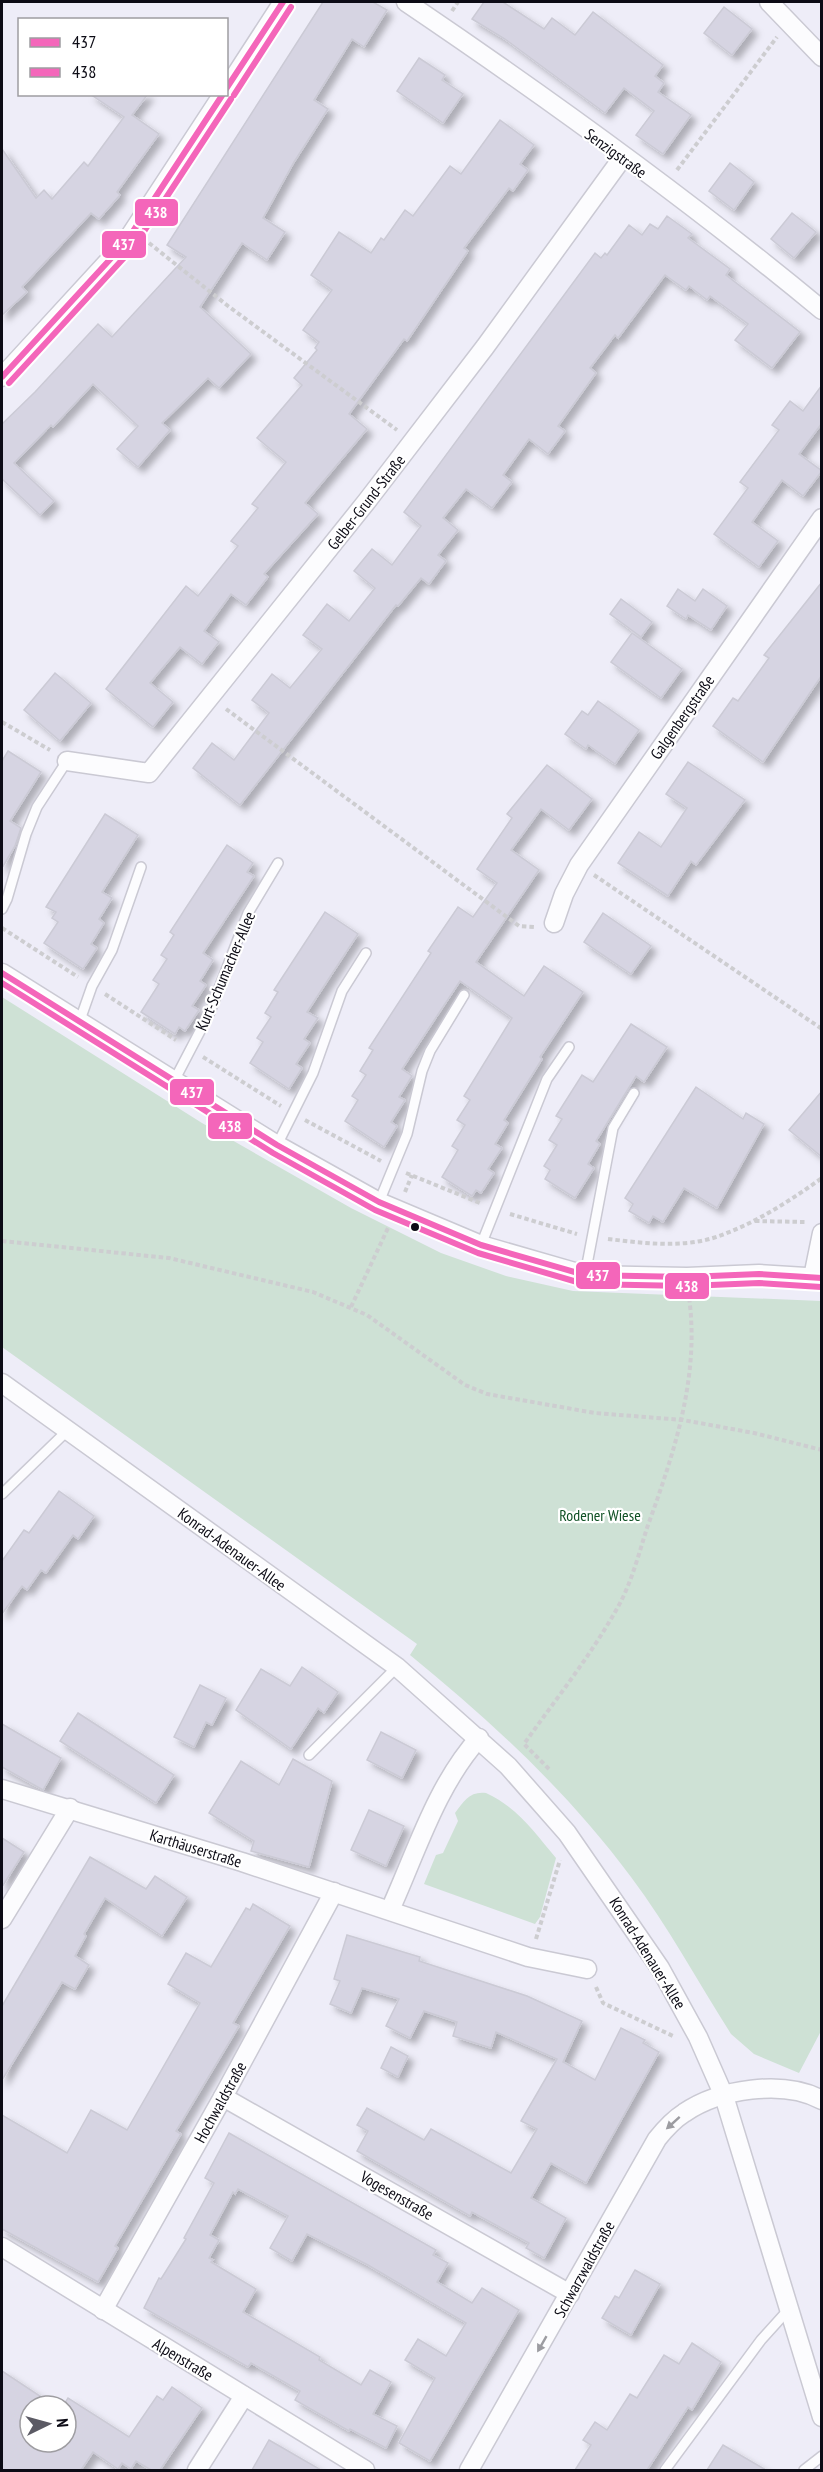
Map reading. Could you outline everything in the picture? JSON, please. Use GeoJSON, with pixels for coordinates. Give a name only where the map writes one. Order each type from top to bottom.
{"type":"FeatureCollection","features":[{"type":"Feature","properties":{"kind":"street"},"geometry":{"type":"LineString","coordinates":[[228,87],[284,2]]}},
{"type":"Feature","properties":{"kind":"street","name":"Senzigstraße"},"geometry":{"type":"LineString","coordinates":[[406,2],[623,157],[822,310]]}},
{"type":"Feature","properties":{"kind":"street"},"geometry":{"type":"LineString","coordinates":[[770,2],[822,57]]}},
{"type":"Feature","properties":{"kind":"street"},"geometry":{"type":"LineString","coordinates":[[2,377],[76,298],[134,231],[222,96]]}},
{"type":"Feature","properties":{"kind":"street","name":"Gelber-Grund-Straße"},"geometry":{"type":"LineString","coordinates":[[67,761],[149,773],[412,442],[623,157]]}},
{"type":"Feature","properties":{"kind":"street","name":"Galgenbergstraße"},"geometry":{"type":"LineString","coordinates":[[554,923],[564,894],[579,865],[822,518]]}},
{"type":"Feature","properties":{"kind":"street"},"geometry":{"type":"LineString","coordinates":[[2,973],[277,1145],[379,1202],[481,1245],[585,1275],[687,1277],[759,1274],[818,1278],[816,1228]]}},
{"type":"Feature","properties":{"kind":"street","name":"Konrad-Adenauer-Allee"},"geometry":{"type":"LineString","coordinates":[[2,1383],[397,1667],[508,1766],[574,1842],[660,1968],[698,2037],[724,2096],[822,2417]]}},
{"type":"Feature","properties":{"kind":"street"},"geometry":{"type":"LineString","coordinates":[[390,1910],[446,1785],[459,1760],[479,1738]]}},
{"type":"Feature","properties":{"kind":"street","name":"Karthäuserstraße"},"geometry":{"type":"LineString","coordinates":[[2,1789],[70,1808],[334,1892],[531,1958],[586,1969]]}},
{"type":"Feature","properties":{"kind":"street"},"geometry":{"type":"LineString","coordinates":[[2,1919],[70,1808]]}},
{"type":"Feature","properties":{"kind":"street","name":"Hochwaldstraße"},"geometry":{"type":"LineString","coordinates":[[103,2310],[224,2097],[334,1892]]}},
{"type":"Feature","properties":{"kind":"street"},"geometry":{"type":"LineString","coordinates":[[724,2096],[771,2089],[794,2090],[822,2100]]}},
{"type":"Feature","properties":{"kind":"street","name":"Schwarzwaldstraße"},"geometry":{"type":"LineString","coordinates":[[469,2470],[657,2139],[685,2112],[724,2096]]}},
{"type":"Feature","properties":{"kind":"street","name":"Vogesenstraße"},"geometry":{"type":"LineString","coordinates":[[224,2097],[570,2294]]}},
{"type":"Feature","properties":{"kind":"street","name":"Alpenstraße"},"geometry":{"type":"LineString","coordinates":[[2,2247],[365,2470]]}},
{"type":"Feature","properties":{"kind":"street"},"geometry":{"type":"LineString","coordinates":[[197,2470],[244,2396]]}},
{"type":"Feature","properties":{"kind":"lane"},"geometry":{"type":"LineString","coordinates":[[2,909],[37,807],[67,761]]}},
{"type":"Feature","properties":{"kind":"lane","name":"Kurt-Schumacher-Allee"},"geometry":{"type":"LineString","coordinates":[[174,1081],[210,1011],[248,913],[278,863]]}},
{"type":"Feature","properties":{"kind":"lane"},"geometry":{"type":"LineString","coordinates":[[79,1023],[92,986],[112,950],[141,867]]}},
{"type":"Feature","properties":{"kind":"lane"},"geometry":{"type":"LineString","coordinates":[[277,1145],[313,1073],[342,991],[366,952]]}},
{"type":"Feature","properties":{"kind":"lane"},"geometry":{"type":"LineString","coordinates":[[379,1202],[406,1134],[429,1051],[464,995]]}},
{"type":"Feature","properties":{"kind":"lane"},"geometry":{"type":"LineString","coordinates":[[481,1245],[548,1079],[569,1047]]}},
{"type":"Feature","properties":{"kind":"lane"},"geometry":{"type":"LineString","coordinates":[[585,1275],[613,1128],[634,1094]]}},
{"type":"Feature","properties":{"kind":"lane"},"geometry":{"type":"LineString","coordinates":[[2,1494],[68,1430]]}},
{"type":"Feature","properties":{"kind":"lane"},"geometry":{"type":"LineString","coordinates":[[309,1755],[397,1667]]}},
{"type":"Feature","properties":{"kind":"lane"},"geometry":{"type":"LineString","coordinates":[[665,2470],[761,2340],[790,2307]]}},
{"type":"Feature","properties":{"kind":"lane"},"geometry":{"type":"LineString","coordinates":[[804,2470],[822,2456]]}},
{"type":"Feature","properties":{"kind":"path"},"geometry":{"type":"LineString","coordinates":[[664,188],[788,22]]}},
{"type":"Feature","properties":{"kind":"path"},"geometry":{"type":"LineString","coordinates":[[134,231],[228,306],[412,442]]}},
{"type":"Feature","properties":{"kind":"path"},"geometry":{"type":"LineString","coordinates":[[209,696],[519,926],[534,927],[554,923]]}},
{"type":"Feature","properties":{"kind":"path"},"geometry":{"type":"LineString","coordinates":[[2,722],[67,761]]}},
{"type":"Feature","properties":{"kind":"path"},"geometry":{"type":"LineString","coordinates":[[579,865],[822,1029]]}},
{"type":"Feature","properties":{"kind":"path"},"geometry":{"type":"LineString","coordinates":[[404,1192],[412,1175]]}},
{"type":"Feature","properties":{"kind":"path"},"geometry":{"type":"LineString","coordinates":[[351,1306],[392,1218]]}},
{"type":"Feature","properties":{"kind":"path"},"geometry":{"type":"LineString","coordinates":[[754,1221],[816,1228]]}},
{"type":"Feature","properties":{"kind":"path"},"geometry":{"type":"LineString","coordinates":[[2,1241],[169,1258],[313,1292],[351,1306],[367,1315],[465,1385],[487,1394],[595,1413],[683,1420],[754,1433],[822,1450]]}},
{"type":"Feature","properties":{"kind":"path"},"geometry":{"type":"LineString","coordinates":[[549,1769],[524,1744],[621,1602],[683,1420],[690,1364],[690,1304]]}},
{"type":"Feature","properties":{"kind":"path"},"geometry":{"type":"LineString","coordinates":[[531,1958],[561,1857]]}},
{"type":"Feature","properties":{"kind":"path"},"geometry":{"type":"LineString","coordinates":[[586,1969],[603,2003],[673,2036],[698,2037]]}},
{"type":"Feature","properties":{"kind":"green space","name":"Rodener Wiese"},"geometry":{"type":"Polygon","coordinates":[[[2,997],[202,1123],[351,1208],[441,1253],[506,1276],[573,1291],[821,1301],[822,2029],[799,2073],[754,2054],[731,2034],[658,1915],[607,1846],[527,1759],[410,1655],[417,1644],[2,1347],[2,997]]]}},
{"type":"Feature","properties":{"kind":"green space"},"geometry":{"type":"Polygon","coordinates":[[[486,1793],[516,1813],[556,1858],[540,1917],[535,1924],[424,1884],[436,1855],[443,1853],[458,1821],[455,1813],[472,1795],[486,1793]]]}},
{"type":"Feature","properties":{"kind":"building"},"geometry":{"type":"Polygon","coordinates":[[[323,2],[373,2],[387,10],[364,47],[352,39],[314,100],[328,109],[294,162],[263,218],[285,232],[267,260],[242,243],[200,307],[251,354],[219,388],[208,378],[162,423],[170,430],[138,467],[117,449],[138,426],[93,384],[53,427],[51,425],[14,463],[54,501],[40,515],[2,479],[2,424],[98,324],[112,337],[186,257],[167,245],[323,2]]]}},
{"type":"Feature","properties":{"kind":"building"},"geometry":{"type":"Polygon","coordinates":[[[484,2],[503,2],[544,29],[552,18],[575,35],[593,12],[663,65],[655,76],[664,83],[658,92],[691,115],[663,154],[636,135],[654,111],[624,88],[605,113],[505,39],[472,19],[484,2]]]}},
{"type":"Feature","properties":{"kind":"building"},"geometry":{"type":"Polygon","coordinates":[[[724,7],[752,29],[732,55],[704,33],[724,7]]]}},
{"type":"Feature","properties":{"kind":"building"},"geometry":{"type":"Polygon","coordinates":[[[419,58],[445,75],[442,80],[463,94],[443,123],[397,91],[419,58]]]}},
{"type":"Feature","properties":{"kind":"building"},"geometry":{"type":"Polygon","coordinates":[[[93,96],[146,96],[132,115],[159,134],[117,192],[120,195],[99,219],[91,213],[22,287],[27,292],[2,315],[2,149],[36,198],[44,190],[52,199],[84,162],[88,166],[124,117],[93,96]]]}},
{"type":"Feature","properties":{"kind":"building"},"geometry":{"type":"Polygon","coordinates":[[[500,120],[534,145],[520,164],[528,170],[513,191],[509,188],[464,248],[468,251],[407,341],[404,339],[349,414],[367,429],[305,503],[318,514],[264,574],[268,577],[246,605],[231,594],[204,631],[219,642],[202,664],[180,647],[150,683],[173,702],[153,727],[106,689],[186,586],[198,596],[238,546],[231,541],[258,508],[252,504],[286,462],[257,438],[302,385],[294,378],[317,350],[315,348],[319,342],[303,330],[332,290],[311,275],[339,232],[371,253],[381,238],[384,240],[405,210],[413,216],[450,166],[461,174],[500,120]]]}},
{"type":"Feature","properties":{"kind":"building"},"geometry":{"type":"Polygon","coordinates":[[[730,163],[754,182],[734,210],[709,191],[730,163]]]}},
{"type":"Feature","properties":{"kind":"building"},"geometry":{"type":"Polygon","coordinates":[[[792,213],[816,232],[794,258],[771,239],[792,213]]]}},
{"type":"Feature","properties":{"kind":"building"},"geometry":{"type":"Polygon","coordinates":[[[667,216],[692,234],[688,238],[730,269],[726,275],[800,332],[772,368],[735,340],[748,324],[710,296],[707,300],[689,286],[686,290],[665,275],[618,338],[615,335],[590,368],[596,373],[558,426],[565,431],[548,454],[529,439],[503,475],[512,482],[492,508],[466,489],[443,518],[458,530],[438,555],[446,561],[429,584],[421,578],[398,606],[396,605],[240,805],[193,768],[212,743],[234,760],[269,713],[252,700],[272,674],[290,688],[322,649],[303,635],[327,604],[349,621],[375,588],[354,571],[372,549],[392,565],[421,526],[404,512],[595,253],[601,258],[605,253],[607,255],[629,225],[642,235],[650,224],[658,229],[667,216]]]}},
{"type":"Feature","properties":{"kind":"building"},"geometry":{"type":"Polygon","coordinates":[[[822,385],[822,423],[799,454],[822,471],[803,496],[782,480],[752,522],[778,541],[759,567],[714,534],[748,488],[740,482],[779,430],[772,425],[790,401],[803,411],[822,385]]]}},
{"type":"Feature","properties":{"kind":"building"},"geometry":{"type":"Polygon","coordinates":[[[822,582],[822,675],[763,762],[713,726],[733,698],[738,701],[769,658],[764,655],[822,582]]]}},
{"type":"Feature","properties":{"kind":"building"},"geometry":{"type":"Polygon","coordinates":[[[678,589],[695,601],[703,589],[727,606],[711,630],[688,615],[686,619],[667,606],[678,589]]]}},
{"type":"Feature","properties":{"kind":"building"},"geometry":{"type":"Polygon","coordinates":[[[621,599],[652,622],[641,637],[610,614],[621,599]]]}},
{"type":"Feature","properties":{"kind":"building"},"geometry":{"type":"Polygon","coordinates":[[[632,633],[682,669],[661,698],[611,662],[632,633]]]}},
{"type":"Feature","properties":{"kind":"building"},"geometry":{"type":"Polygon","coordinates":[[[55,673],[91,703],[60,741],[24,710],[55,673]]]}},
{"type":"Feature","properties":{"kind":"building"},"geometry":{"type":"Polygon","coordinates":[[[598,701],[639,730],[615,764],[588,745],[586,749],[565,734],[582,711],[588,715],[598,701]]]}},
{"type":"Feature","properties":{"kind":"building"},"geometry":{"type":"Polygon","coordinates":[[[8,751],[41,772],[10,821],[21,828],[15,846],[2,868],[2,761],[8,751]]]}},
{"type":"Feature","properties":{"kind":"building"},"geometry":{"type":"Polygon","coordinates":[[[688,762],[745,800],[696,865],[691,861],[668,896],[618,863],[639,832],[661,847],[687,808],[666,794],[688,762]]]}},
{"type":"Feature","properties":{"kind":"building"},"geometry":{"type":"Polygon","coordinates":[[[547,765],[592,799],[569,830],[541,809],[511,850],[539,870],[476,962],[524,996],[544,966],[583,992],[540,1057],[542,1059],[504,1120],[508,1123],[495,1144],[502,1148],[488,1169],[494,1173],[481,1193],[476,1190],[472,1196],[442,1177],[458,1150],[452,1146],[465,1125],[457,1120],[470,1100],[464,1096],[512,1018],[460,981],[402,1069],[412,1076],[399,1097],[405,1100],[391,1122],[397,1126],[384,1147],[345,1121],[358,1100],[352,1096],[366,1075],[360,1071],[373,1050],[369,1048],[431,953],[428,951],[458,907],[473,917],[497,883],[477,869],[512,818],[507,814],[547,765]]]}},
{"type":"Feature","properties":{"kind":"building"},"geometry":{"type":"Polygon","coordinates":[[[105,814],[138,835],[102,892],[112,898],[99,919],[104,923],[91,944],[97,948],[83,969],[44,943],[58,922],[52,918],[56,912],[46,907],[105,814]]]}},
{"type":"Feature","properties":{"kind":"building"},"geometry":{"type":"Polygon","coordinates":[[[227,845],[253,863],[247,872],[254,876],[203,953],[213,960],[200,981],[206,985],[192,1006],[199,1010],[185,1031],[179,1027],[175,1034],[141,1012],[159,984],[153,980],[167,959],[161,955],[174,935],[170,932],[227,845]]]}},
{"type":"Feature","properties":{"kind":"building"},"geometry":{"type":"Polygon","coordinates":[[[325,912],[358,934],[307,1012],[318,1018],[304,1039],[310,1043],[296,1064],[302,1068],[289,1089],[250,1063],[263,1042],[257,1038],[271,1017],[265,1013],[278,992],[274,990],[325,912]]]}},
{"type":"Feature","properties":{"kind":"building"},"geometry":{"type":"Polygon","coordinates":[[[603,913],[651,946],[631,974],[584,942],[603,913]]]}},
{"type":"Feature","properties":{"kind":"building"},"geometry":{"type":"Polygon","coordinates":[[[631,1024],[667,1047],[644,1082],[636,1076],[596,1141],[600,1144],[588,1164],[594,1168],[575,1198],[545,1179],[550,1170],[544,1166],[557,1145],[549,1140],[562,1119],[556,1116],[582,1075],[593,1082],[631,1024]]]}},
{"type":"Feature","properties":{"kind":"building"},"geometry":{"type":"Polygon","coordinates":[[[696,1087],[743,1119],[746,1113],[764,1124],[717,1208],[684,1188],[663,1222],[653,1216],[649,1223],[629,1211],[633,1204],[625,1198],[696,1087]]]}},
{"type":"Feature","properties":{"kind":"building"},"geometry":{"type":"Polygon","coordinates":[[[822,1091],[822,1157],[789,1130],[822,1091]]]}},
{"type":"Feature","properties":{"kind":"building"},"geometry":{"type":"Polygon","coordinates":[[[59,1491],[94,1516],[78,1539],[73,1535],[46,1573],[41,1570],[27,1590],[22,1586],[2,1614],[2,1561],[24,1530],[29,1533],[59,1491]]]}},
{"type":"Feature","properties":{"kind":"building"},"geometry":{"type":"Polygon","coordinates":[[[302,1667],[338,1692],[324,1713],[318,1708],[291,1749],[236,1710],[261,1669],[290,1686],[302,1667]]]}},
{"type":"Feature","properties":{"kind":"building"},"geometry":{"type":"Polygon","coordinates":[[[200,1685],[226,1698],[212,1725],[206,1722],[194,1747],[174,1737],[200,1685]]]}},
{"type":"Feature","properties":{"kind":"building"},"geometry":{"type":"Polygon","coordinates":[[[78,1713],[174,1775],[156,1803],[60,1741],[78,1713]]]}},
{"type":"Feature","properties":{"kind":"building"},"geometry":{"type":"Polygon","coordinates":[[[2,1724],[61,1758],[43,1790],[2,1767],[2,1724]]]}},
{"type":"Feature","properties":{"kind":"building"},"geometry":{"type":"Polygon","coordinates":[[[381,1732],[416,1750],[402,1778],[367,1760],[381,1732]]]}},
{"type":"Feature","properties":{"kind":"building"},"geometry":{"type":"Polygon","coordinates":[[[293,1759],[332,1781],[309,1867],[251,1851],[254,1841],[209,1813],[241,1761],[279,1785],[293,1759]]]}},
{"type":"Feature","properties":{"kind":"building"},"geometry":{"type":"Polygon","coordinates":[[[369,1810],[404,1826],[386,1866],[351,1850],[369,1810]]]}},
{"type":"Feature","properties":{"kind":"building"},"geometry":{"type":"Polygon","coordinates":[[[2,1838],[24,1852],[2,1887],[2,1838]]]}},
{"type":"Feature","properties":{"kind":"building"},"geometry":{"type":"Polygon","coordinates":[[[90,1857],[146,1889],[155,1876],[187,1897],[162,1936],[105,1898],[84,1934],[86,1936],[75,1956],[89,1965],[75,1989],[62,1982],[2,2080],[2,2006],[90,1857]]]}},
{"type":"Feature","properties":{"kind":"building"},"geometry":{"type":"Polygon","coordinates":[[[253,1904],[290,1926],[233,2023],[239,2026],[176,2131],[181,2134],[115,2246],[118,2248],[98,2282],[2,2229],[2,2115],[67,2153],[91,2110],[127,2130],[200,2003],[168,1984],[186,1953],[211,1967],[246,1908],[250,1910],[253,1904]]]}},
{"type":"Feature","properties":{"kind":"building"},"geometry":{"type":"Polygon","coordinates":[[[347,1935],[420,1957],[419,1961],[527,1996],[582,2021],[563,2062],[595,2080],[621,2028],[645,2040],[643,2043],[659,2052],[586,2183],[551,2163],[531,2198],[566,2218],[544,2258],[526,2248],[529,2243],[472,2212],[470,2216],[357,2151],[368,2131],[357,2125],[367,2108],[424,2140],[431,2129],[511,2173],[537,2129],[521,2121],[557,2059],[496,2032],[491,2048],[453,2036],[457,2022],[424,2011],[410,2038],[386,2026],[399,1999],[362,1988],[351,2013],[330,2004],[340,1981],[334,1979],[347,1935]]]}},
{"type":"Feature","properties":{"kind":"building"},"geometry":{"type":"Polygon","coordinates":[[[391,2047],[408,2056],[398,2077],[381,2068],[391,2047]]]}},
{"type":"Feature","properties":{"kind":"building"},"geometry":{"type":"Polygon","coordinates":[[[229,2133],[436,2250],[433,2255],[448,2263],[437,2282],[472,2303],[482,2288],[519,2310],[430,2461],[399,2443],[435,2378],[405,2360],[418,2339],[446,2356],[466,2323],[368,2265],[307,2234],[292,2261],[270,2248],[288,2216],[238,2189],[235,2194],[233,2192],[210,2235],[219,2240],[209,2258],[213,2260],[211,2262],[256,2289],[243,2312],[320,2357],[319,2360],[361,2385],[370,2370],[391,2382],[373,2414],[397,2426],[386,2448],[350,2429],[349,2431],[295,2400],[300,2391],[251,2363],[248,2367],[144,2308],[159,2278],[161,2279],[186,2239],[184,2238],[214,2183],[205,2178],[229,2133]]]}},
{"type":"Feature","properties":{"kind":"building"},"geometry":{"type":"Polygon","coordinates":[[[635,2270],[660,2284],[631,2335],[602,2318],[615,2296],[619,2298],[635,2270]]]}},
{"type":"Feature","properties":{"kind":"building"},"geometry":{"type":"Polygon","coordinates":[[[692,2343],[721,2362],[692,2410],[688,2407],[647,2470],[575,2470],[591,2445],[583,2440],[595,2422],[607,2430],[630,2394],[637,2398],[664,2355],[679,2364],[692,2343]]]}},
{"type":"Feature","properties":{"kind":"building"},"geometry":{"type":"Polygon","coordinates":[[[2,2371],[37,2394],[18,2394],[18,2454],[78,2454],[78,2404],[129,2437],[157,2396],[163,2400],[172,2387],[202,2408],[160,2470],[151,2470],[136,2461],[131,2469],[122,2463],[118,2469],[93,2452],[81,2470],[2,2470],[2,2371]]]}},
{"type":"Feature","properties":{"kind":"building"},"geometry":{"type":"Polygon","coordinates":[[[269,2440],[321,2470],[252,2470],[269,2440]]]}},
{"type":"Feature","properties":{"kind":"building"},"geometry":{"type":"Polygon","coordinates":[[[723,2445],[766,2470],[707,2470],[723,2445]]]}},
{"type":"Feature","properties":{"kind":"transit line","name":"437"},"geometry":{"type":"LineString","coordinates":[[228,86],[283,2]]}},
{"type":"Feature","properties":{"kind":"transit line","name":"438"},"geometry":{"type":"LineString","coordinates":[[234,95],[291,7]]}},
{"type":"Feature","properties":{"kind":"transit line","name":"437"},"geometry":{"type":"LineString","coordinates":[[2,377],[126,242],[222,96]]}},
{"type":"Feature","properties":{"kind":"transit line","name":"438"},"geometry":{"type":"LineString","coordinates":[[9,383],[133,248],[231,99]]}},
{"type":"Feature","properties":{"kind":"transit line","name":"437"},"geometry":{"type":"LineString","coordinates":[[2,973],[277,1145],[379,1202],[481,1245],[585,1275],[687,1277],[759,1274],[822,1278]]}},
{"type":"Feature","properties":{"kind":"transit line","name":"438"},"geometry":{"type":"LineString","coordinates":[[2,983],[273,1153],[375,1210],[478,1253],[584,1284],[687,1286],[759,1283],[821,1287]]}}]}
